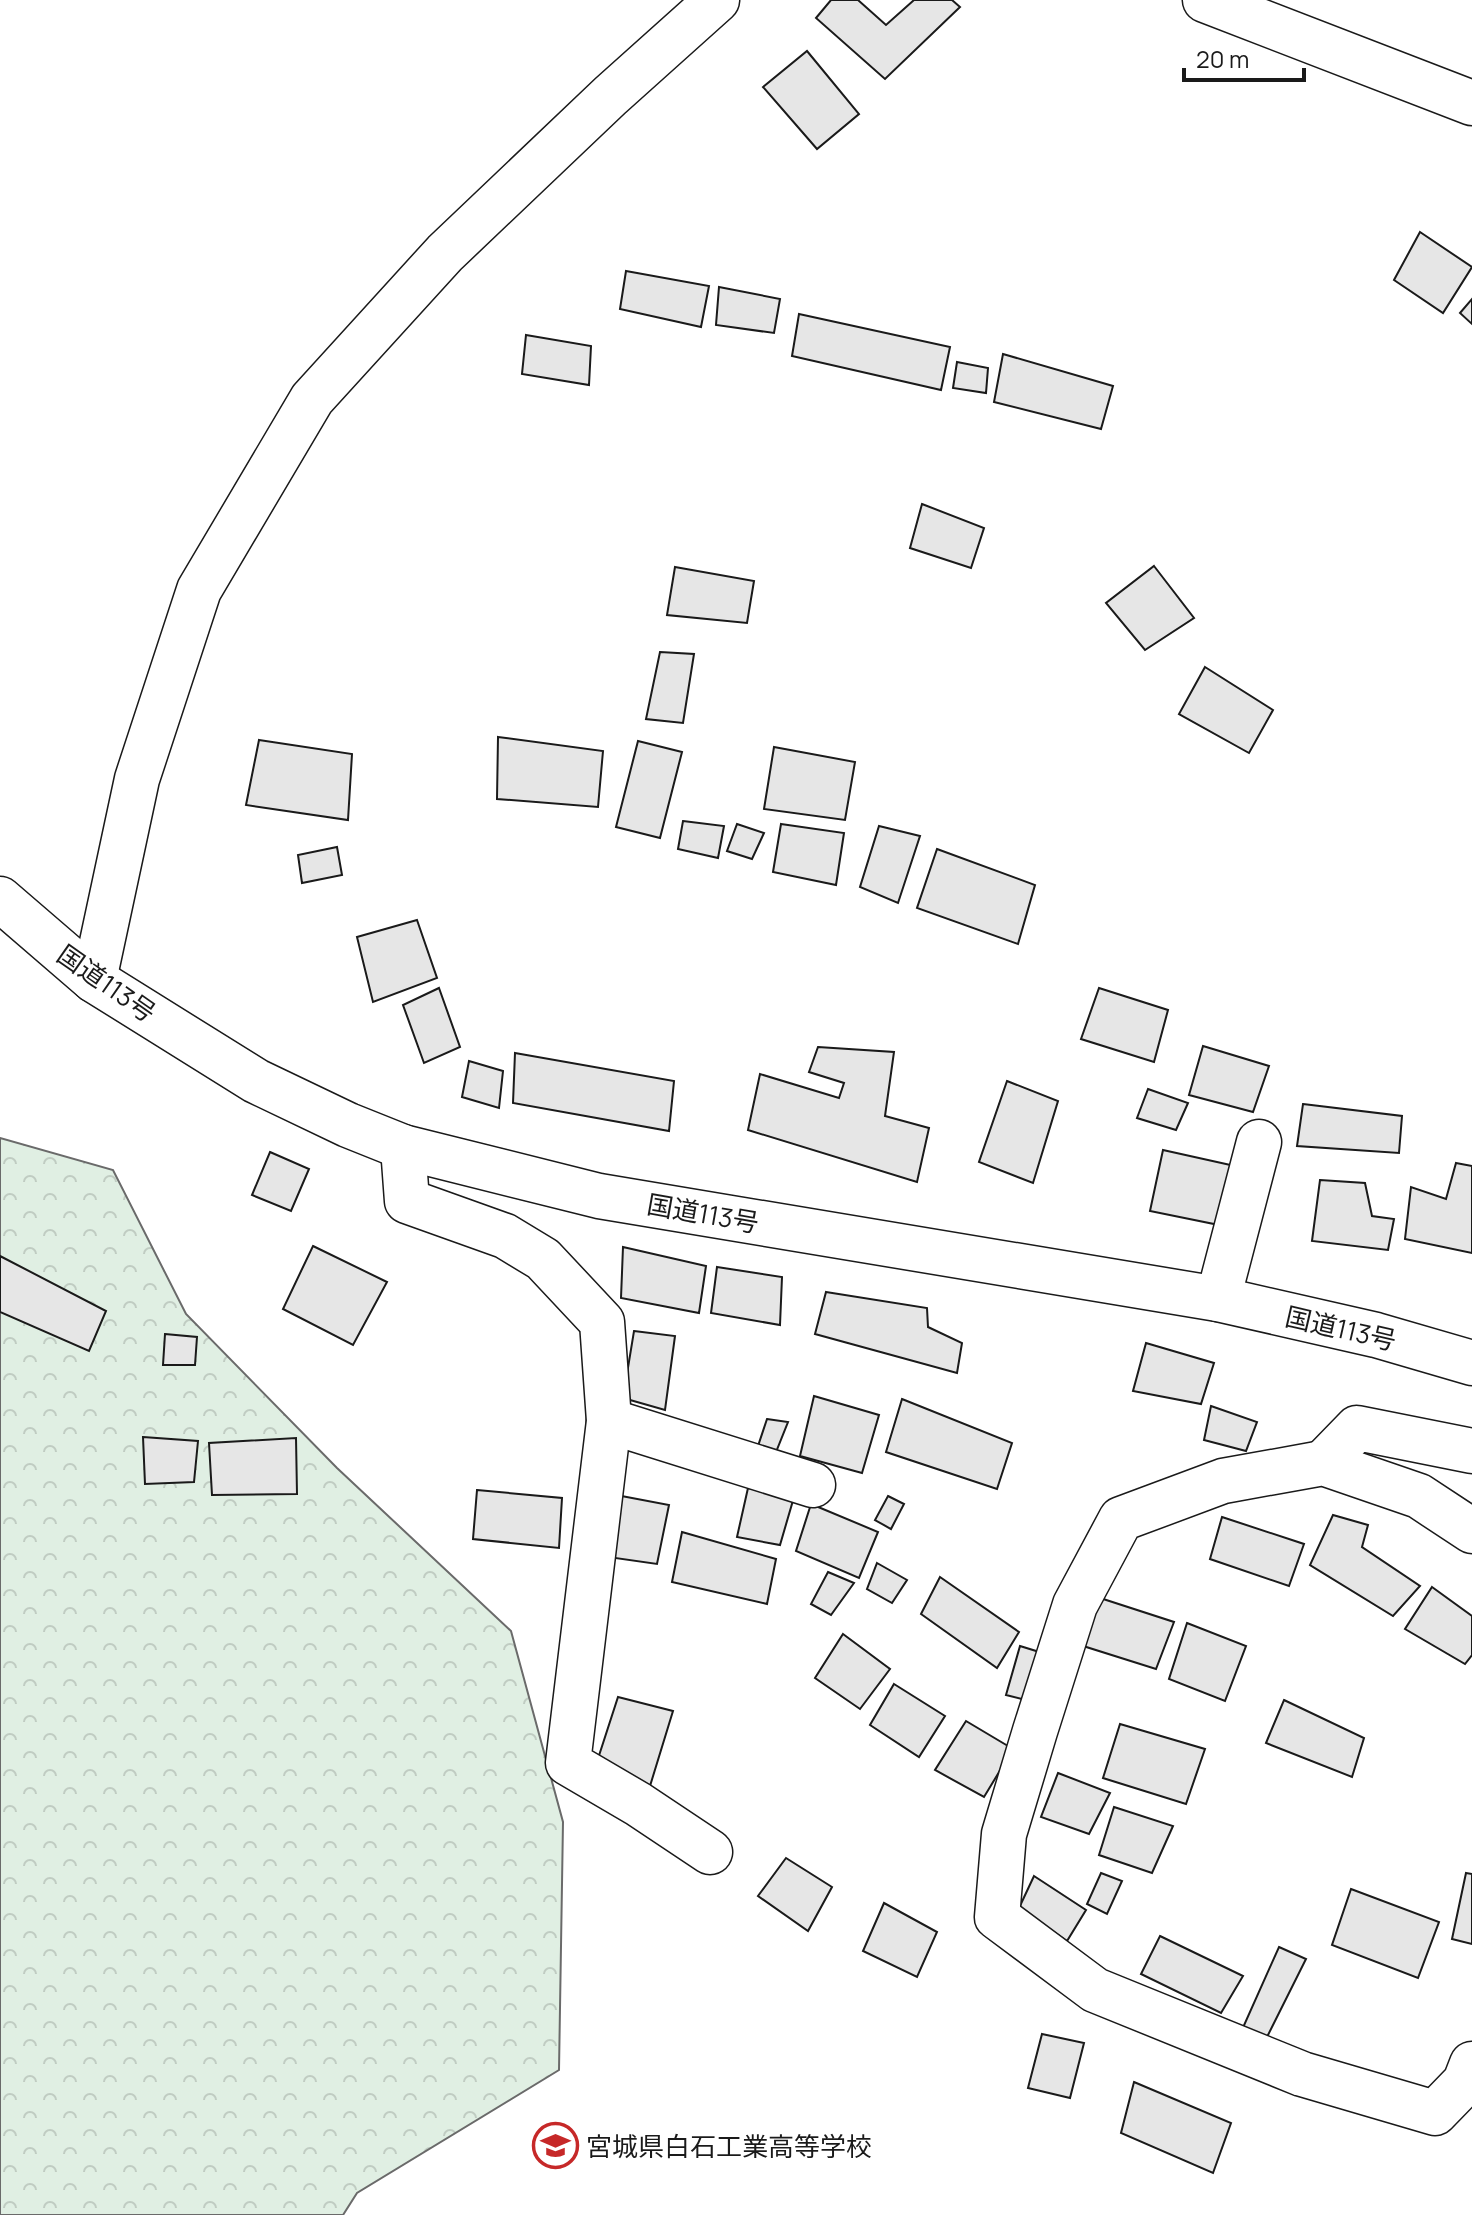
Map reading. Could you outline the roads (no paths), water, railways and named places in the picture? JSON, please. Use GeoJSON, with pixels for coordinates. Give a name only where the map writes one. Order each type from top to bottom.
{"type":"FeatureCollection","features":[{"type":"Feature","properties":{"kind":"main road"},"geometry":{"type":"LineString","coordinates":[[94,980],[137,779],[199,590],[312,399],[445,253],[610,96],[717,0]]}},
{"type":"Feature","properties":{"kind":"main road"},"geometry":{"type":"LineString","coordinates":[[1205,0],[1472,103]]}},
{"type":"Feature","properties":{"kind":"main road","name":"国道113号"},"geometry":{"type":"LineString","coordinates":[[0,899],[94,980],[256,1081],[348,1125],[403,1147],[599,1196],[1218,1299],[1376,1335],[1472,1363]]}},
{"type":"Feature","properties":{"kind":"main road"},"geometry":{"type":"LineString","coordinates":[[1218,1299],[1259,1142]]}},
{"type":"Feature","properties":{"kind":"main road"},"geometry":{"type":"LineString","coordinates":[[403,1147],[407,1201],[505,1236],[543,1259],[602,1322],[609,1421],[568,1763],[638,1804],[710,1852]]}},
{"type":"Feature","properties":{"kind":"main road"},"geometry":{"type":"LineString","coordinates":[[609,1421],[813,1485]]}},
{"type":"Feature","properties":{"kind":"main road"},"geometry":{"type":"LineString","coordinates":[[1323,1463],[1357,1428],[1472,1451]]}},
{"type":"Feature","properties":{"kind":"main road"},"geometry":{"type":"LineString","coordinates":[[1472,1531],[1419,1496],[1323,1463],[1223,1481],[1121,1519],[1075,1605],[1035,1731],[1004,1834],[997,1917],[1095,1990],[1302,2074],[1435,2113],[1465,2082],[1472,2064]]}},
{"type":"Feature","properties":{"kind":"place","name":"宮城県白石工業高等学校"},"geometry":{"type":"Point","coordinates":[555,2146]}}]}
